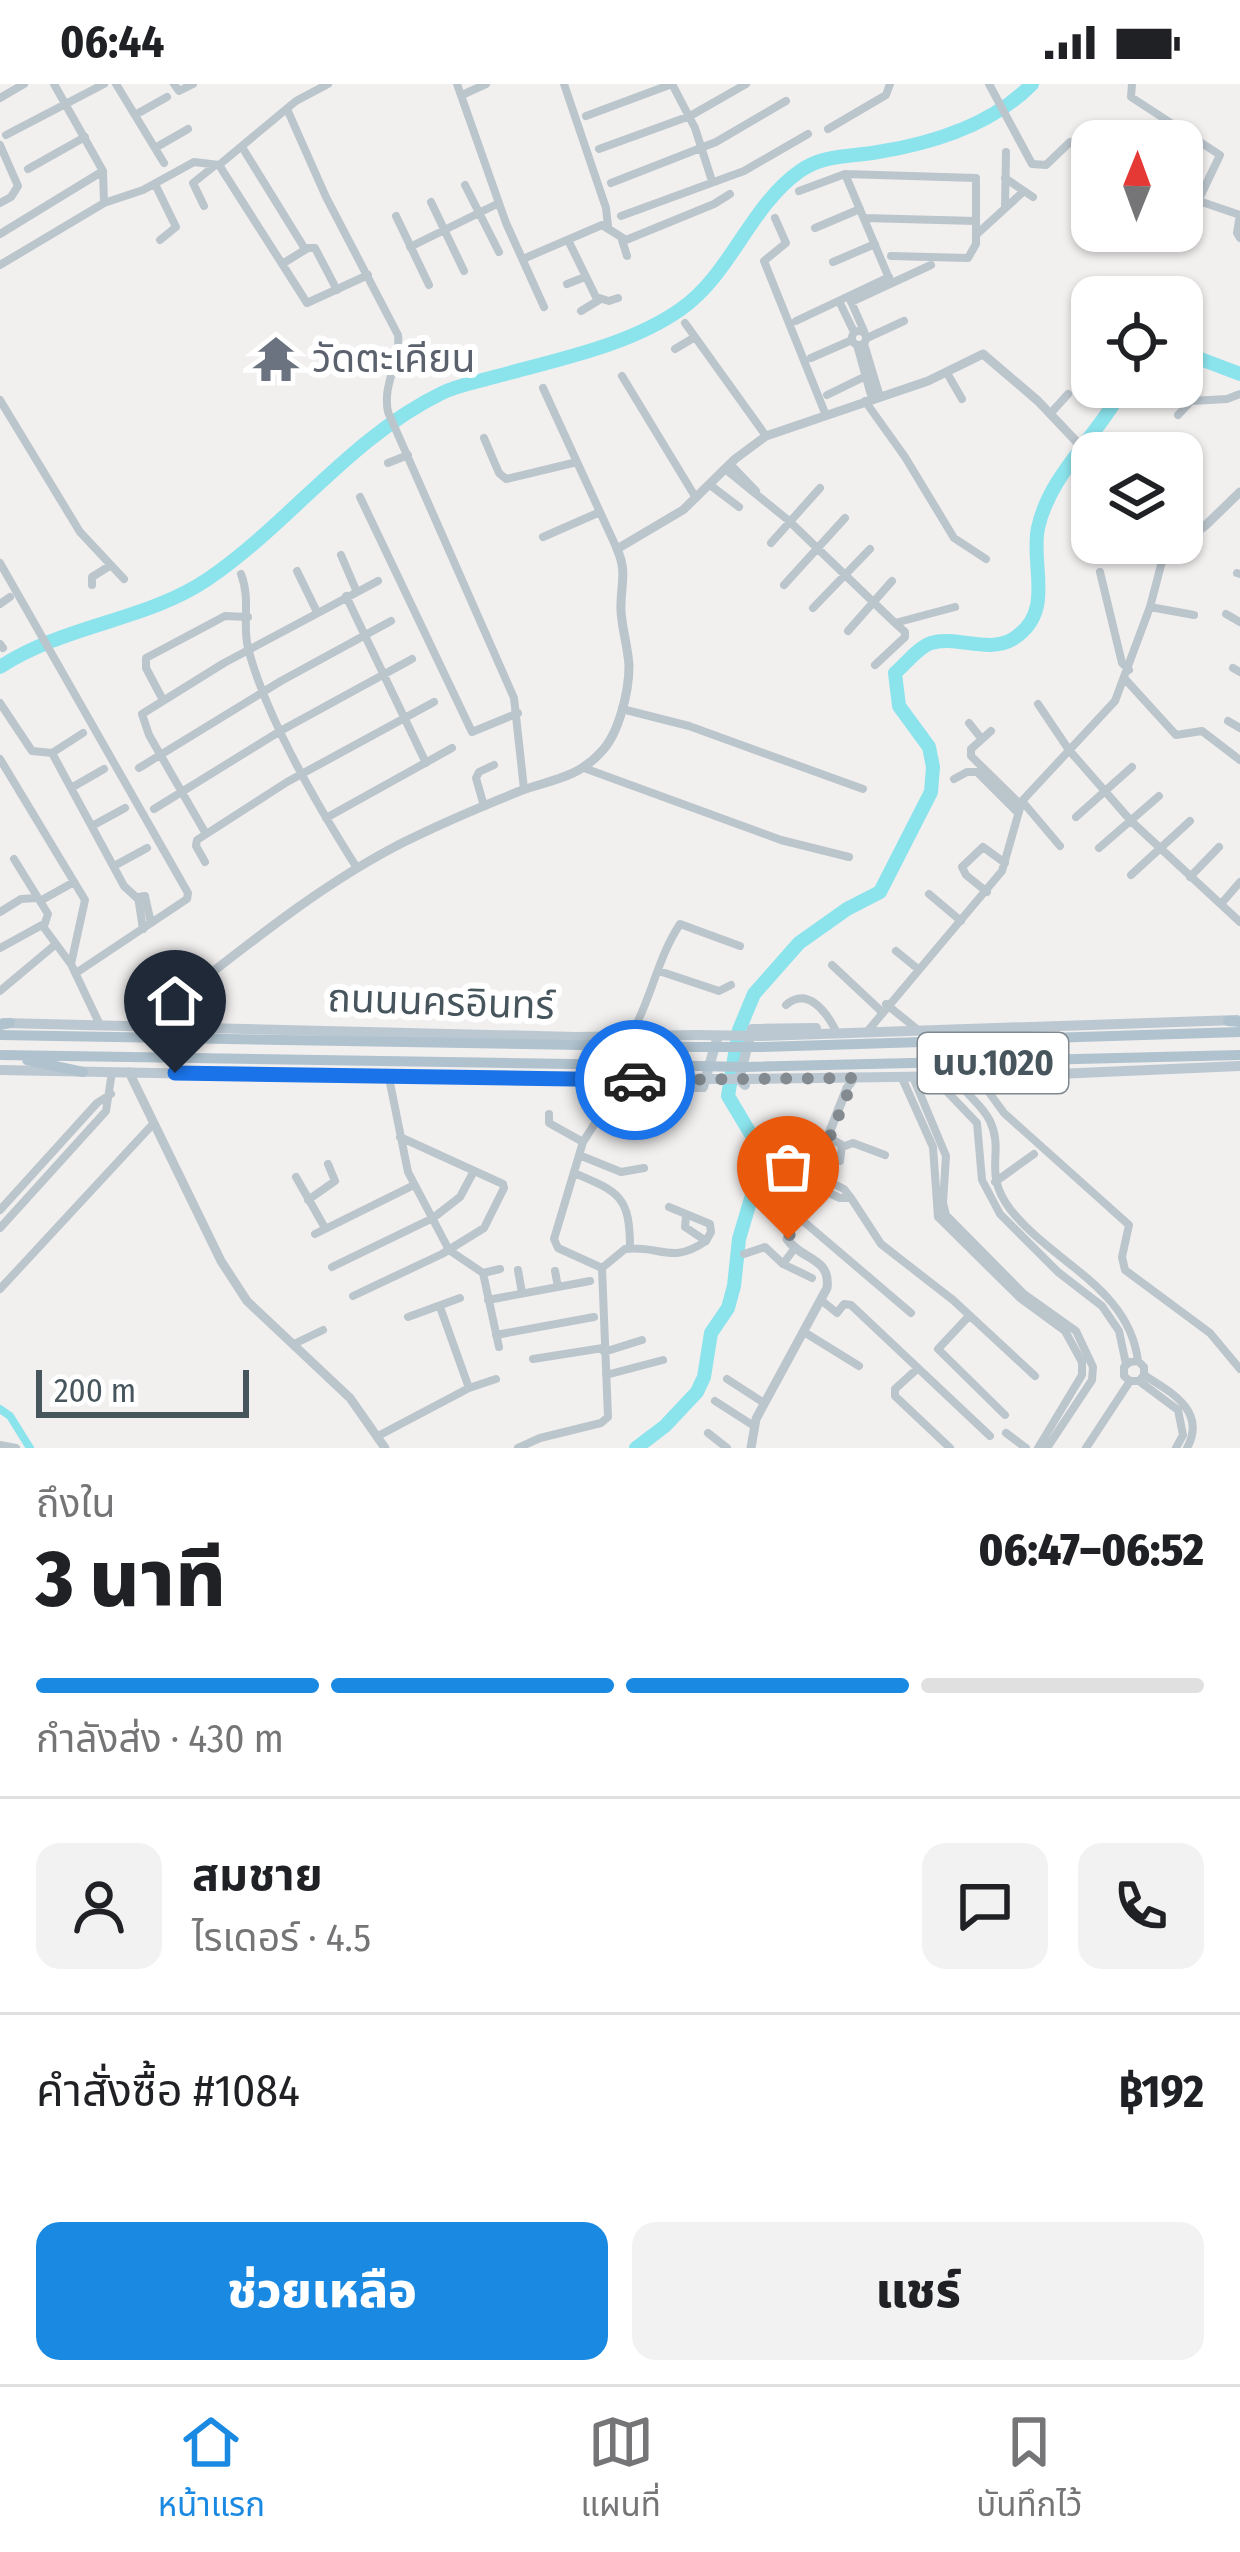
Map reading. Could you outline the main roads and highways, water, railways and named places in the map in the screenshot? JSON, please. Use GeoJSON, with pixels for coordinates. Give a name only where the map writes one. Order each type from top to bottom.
{"type":"FeatureCollection","features":[{"type":"Feature","properties":{"kind":"main road","name":"ถนนนครอินทร์"},"geometry":{"type":"LineString","coordinates":[[760,1041],[1236,1021]]}},
{"type":"Feature","properties":{"kind":"main road","name":"ถนนนครอินทร์"},"geometry":{"type":"LineString","coordinates":[[3,1023],[696,1041]]}},
{"type":"Feature","properties":{"kind":"main road"},"geometry":{"type":"LineString","coordinates":[[849,1078],[757,1086],[744,1085],[739,1079],[752,1029],[836,1029],[863,1034]]}},
{"type":"Feature","properties":{"kind":"main road"},"geometry":{"type":"LineString","coordinates":[[565,1081],[698,1090],[707,1081],[717,1039],[713,1031],[575,1037]]}},
{"type":"Feature","properties":{"kind":"main road","name":"ถนนนครอินทร์"},"geometry":{"type":"LineString","coordinates":[[0,1035],[760,1041],[1240,1032]]}},
{"type":"Feature","properties":{"kind":"main road","name":"ถนนนครอินทร์"},"geometry":{"type":"LineString","coordinates":[[0,1055],[700,1073],[1240,1055]]}},
{"type":"Feature","properties":{"kind":"main road"},"geometry":{"type":"LineString","coordinates":[[0,1055],[82,1072]]}},
{"type":"Feature","properties":{"kind":"main road","name":"ถนนนครอินทร์"},"geometry":{"type":"LineString","coordinates":[[746,1073],[933,1078],[1240,1066]]}},
{"type":"Feature","properties":{"kind":"main road","name":"ถนนนครอินทร์"},"geometry":{"type":"LineString","coordinates":[[0,1070],[565,1081],[700,1073]]}},
{"type":"Feature","properties":{"kind":"waterway"},"geometry":{"type":"LineString","coordinates":[[0,667],[52,641],[159,604],[208,579],[350,456],[409,411],[442,393],[591,350],[661,322],[714,278],[767,202],[800,171],[828,159],[920,143],[961,130],[999,111],[1032,84]]}},
{"type":"Feature","properties":{"kind":"waterway"},"geometry":{"type":"LineString","coordinates":[[1203,360],[1240,374]]}},
{"type":"Feature","properties":{"kind":"waterway"},"geometry":{"type":"LineString","coordinates":[[636,1448],[697,1392],[711,1333],[728,1308],[734,1286],[739,1239],[760,1168],[755,1141],[728,1096],[739,1030],[754,994],[799,943],[880,892],[931,792],[929,747],[899,706],[895,673],[931,643],[993,645],[1013,639],[1026,628],[1038,602],[1036,543],[1044,508],[1110,408]]}},
{"type":"Feature","properties":{"kind":"waterway"},"geometry":{"type":"LineString","coordinates":[[0,1409],[10,1416],[30,1448]]}},
{"type":"Feature","properties":{"kind":"place","name":"วัดตะเคียน"},"geometry":{"type":"Point","coordinates":[276,359]}}]}
